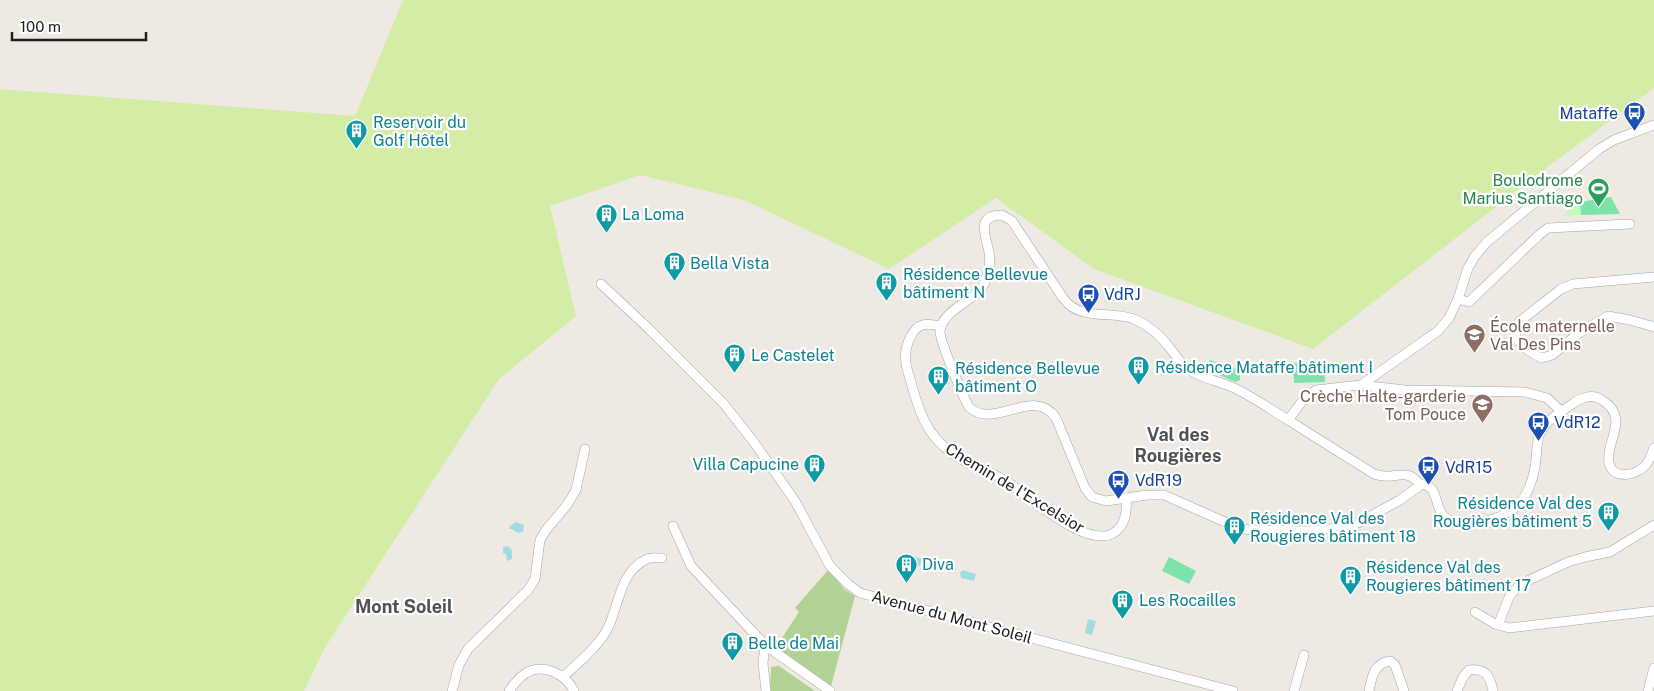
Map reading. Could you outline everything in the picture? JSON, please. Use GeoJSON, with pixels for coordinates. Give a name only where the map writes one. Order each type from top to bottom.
{"type":"FeatureCollection","features":[{"type":"Feature","properties":{"kind":"street"},"geometry":{"type":"LineString","coordinates":[[1360,385],[1438,331],[1449,318],[1458,299],[1468,268],[1486,242],[1599,149],[1614,140],[1654,125]]}},
{"type":"Feature","properties":{"kind":"street"},"geometry":{"type":"LineString","coordinates":[[941,327],[953,311],[977,293],[982,286],[988,273],[989,259],[983,228],[990,218],[996,215],[1004,216],[1012,221],[1063,298],[1073,308],[1088,313],[1129,318],[1140,322],[1162,339],[1181,363],[1191,371],[1233,388],[1374,474],[1386,478],[1408,475],[1416,479],[1420,485],[1427,485],[1433,490],[1440,512],[1446,519],[1454,522],[1478,522],[1509,511],[1518,504],[1526,493],[1535,467],[1541,433],[1546,425],[1574,402],[1588,397],[1598,398],[1611,407],[1615,416],[1616,428],[1609,462],[1612,469],[1617,473],[1628,475],[1642,468],[1647,464],[1654,448]]}},
{"type":"Feature","properties":{"kind":"street"},"geometry":{"type":"LineString","coordinates":[[1458,299],[1469,302],[1548,228],[1630,224]]}},
{"type":"Feature","properties":{"kind":"street"},"geometry":{"type":"LineString","coordinates":[[1654,277],[1572,284],[1561,289],[1519,322],[1514,332],[1517,340],[1542,358],[1552,355],[1579,332],[1608,316],[1654,327]]}},
{"type":"Feature","properties":{"kind":"street","name":"Avenue du Mont Soleil"},"geometry":{"type":"LineString","coordinates":[[601,284],[724,404],[753,441],[795,501],[830,566],[848,584],[860,592],[1233,691]]}},
{"type":"Feature","properties":{"kind":"street","name":"Chemin de l'Excelsior"},"geometry":{"type":"LineString","coordinates":[[1126,498],[1124,520],[1119,529],[1108,536],[1096,536],[1066,524],[1003,479],[968,463],[944,447],[929,431],[913,392],[905,358],[908,342],[917,328],[928,323],[941,327],[942,343],[971,409],[993,414],[1029,406],[1046,408],[1056,418],[1087,491],[1092,496],[1102,500],[1147,495],[1164,495],[1248,530],[1306,531],[1339,528],[1358,523],[1400,500],[1420,485]]}},
{"type":"Feature","properties":{"kind":"street"},"geometry":{"type":"LineString","coordinates":[[1288,420],[1304,399],[1316,390],[1360,385],[1405,390],[1525,392],[1547,398],[1561,411]]}},
{"type":"Feature","properties":{"kind":"street"},"geometry":{"type":"LineString","coordinates":[[452,691],[459,664],[468,649],[528,590],[535,579],[540,540],[576,490],[585,449]]}},
{"type":"Feature","properties":{"kind":"street"},"geometry":{"type":"LineString","coordinates":[[1498,625],[1510,595],[1521,584],[1568,562],[1610,552],[1654,525]]}},
{"type":"Feature","properties":{"kind":"street"},"geometry":{"type":"LineString","coordinates":[[673,526],[691,566],[765,645],[830,691]]}},
{"type":"Feature","properties":{"kind":"street"},"geometry":{"type":"LineString","coordinates":[[564,676],[592,650],[608,629],[625,580],[636,566],[648,558],[662,558]]}},
{"type":"Feature","properties":{"kind":"street"},"geometry":{"type":"LineString","coordinates":[[1475,612],[1498,625],[1509,628],[1654,611]]}},
{"type":"Feature","properties":{"kind":"street"},"geometry":{"type":"LineString","coordinates":[[765,645],[763,663],[766,691]]}},
{"type":"Feature","properties":{"kind":"street"},"geometry":{"type":"LineString","coordinates":[[1294,691],[1304,655]]}},
{"type":"Feature","properties":{"kind":"street"},"geometry":{"type":"LineString","coordinates":[[1369,691],[1376,667],[1382,662],[1390,661],[1395,665],[1404,691]]}},
{"type":"Feature","properties":{"kind":"street"},"geometry":{"type":"LineString","coordinates":[[1648,691],[1654,668]]}},
{"type":"Feature","properties":{"kind":"street"},"geometry":{"type":"LineString","coordinates":[[509,691],[517,680],[528,672],[545,669],[564,676],[574,691]]}},
{"type":"Feature","properties":{"kind":"street"},"geometry":{"type":"LineString","coordinates":[[1457,691],[1463,677],[1469,670],[1477,669],[1491,678],[1493,691]]}},
{"type":"Feature","properties":{"kind":"green space"},"geometry":{"type":"Polygon","coordinates":[[[403,0],[1654,0],[1654,88],[1537,175],[1313,349],[1094,269],[996,198],[889,269],[744,200],[640,175],[550,206],[576,316],[499,379],[324,649],[304,691],[0,691],[0,89],[355,116],[403,0]]]}},
{"type":"Feature","properties":{"kind":"green space","name":"Boulodrome Marius Santiago"},"geometry":{"type":"Polygon","coordinates":[[[1611,197],[1620,214],[1581,215],[1580,202],[1611,197]]]}},
{"type":"Feature","properties":{"kind":"green space"},"geometry":{"type":"Polygon","coordinates":[[[1580,202],[1581,215],[1561,216],[1580,202]]]}},
{"type":"Feature","properties":{"kind":"green space"},"geometry":{"type":"Polygon","coordinates":[[[1210,360],[1240,369],[1240,380],[1236,382],[1204,369],[1210,360]]]}},
{"type":"Feature","properties":{"kind":"green space"},"geometry":{"type":"Polygon","coordinates":[[[1341,361],[1353,364],[1354,371],[1324,373],[1324,362],[1341,361]]]}},
{"type":"Feature","properties":{"kind":"green space"},"geometry":{"type":"Polygon","coordinates":[[[1324,362],[1325,382],[1294,383],[1293,363],[1324,362]]]}},
{"type":"Feature","properties":{"kind":"green space"},"geometry":{"type":"Polygon","coordinates":[[[1169,557],[1196,571],[1189,584],[1162,571],[1169,557]]]}},
{"type":"Feature","properties":{"kind":"green space"},"geometry":{"type":"Polygon","coordinates":[[[829,569],[844,589],[855,596],[831,686],[776,647],[799,612],[795,608],[829,569]]]}},
{"type":"Feature","properties":{"kind":"green space"},"geometry":{"type":"Polygon","coordinates":[[[779,666],[815,691],[770,691],[771,667],[779,666]]]}},
{"type":"Feature","properties":{"kind":"water"},"geometry":{"type":"Polygon","coordinates":[[[516,522],[524,525],[523,532],[518,533],[509,529],[516,522]]]}},
{"type":"Feature","properties":{"kind":"water"},"geometry":{"type":"Polygon","coordinates":[[[508,546],[512,550],[512,559],[507,561],[506,554],[503,553],[503,547],[508,546]]]}},
{"type":"Feature","properties":{"kind":"water"},"geometry":{"type":"Polygon","coordinates":[[[908,554],[922,559],[920,566],[905,561],[908,554]]]}},
{"type":"Feature","properties":{"kind":"water"},"geometry":{"type":"Polygon","coordinates":[[[963,570],[976,574],[974,581],[961,578],[960,573],[963,570]]]}},
{"type":"Feature","properties":{"kind":"water"},"geometry":{"type":"Polygon","coordinates":[[[1088,619],[1096,621],[1092,635],[1085,633],[1088,619]]]}},
{"type":"Feature","properties":{"kind":"place","name":"Mataffe"},"geometry":{"type":"Point","coordinates":[1634,132]}},
{"type":"Feature","properties":{"kind":"place","name":"Reservoir du Golf Hôtel"},"geometry":{"type":"Point","coordinates":[357,150]}},
{"type":"Feature","properties":{"kind":"place","name":"Boulodrome Marius Santiago"},"geometry":{"type":"Point","coordinates":[1599,208]}},
{"type":"Feature","properties":{"kind":"place","name":"La Loma"},"geometry":{"type":"Point","coordinates":[606,233]}},
{"type":"Feature","properties":{"kind":"place","name":"Bella Vista"},"geometry":{"type":"Point","coordinates":[674,282]}},
{"type":"Feature","properties":{"kind":"place","name":"Résidence Bellevue bâtiment N"},"geometry":{"type":"Point","coordinates":[887,302]}},
{"type":"Feature","properties":{"kind":"place","name":"VdRJ"},"geometry":{"type":"Point","coordinates":[1088,313]}},
{"type":"Feature","properties":{"kind":"place","name":"École maternelle Val Des Pins"},"geometry":{"type":"Point","coordinates":[1474,354]}},
{"type":"Feature","properties":{"kind":"place","name":"Le Castelet"},"geometry":{"type":"Point","coordinates":[735,374]}},
{"type":"Feature","properties":{"kind":"place","name":"Résidence Mataffe bâtiment I"},"geometry":{"type":"Point","coordinates":[1139,386]}},
{"type":"Feature","properties":{"kind":"place","name":"Résidence Bellevue bâtiment O"},"geometry":{"type":"Point","coordinates":[939,396]}},
{"type":"Feature","properties":{"kind":"place","name":"Crèche Halte-garderie Tom Pouce"},"geometry":{"type":"Point","coordinates":[1482,424]}},
{"type":"Feature","properties":{"kind":"place","name":"VdR12"},"geometry":{"type":"Point","coordinates":[1538,441]}},
{"type":"Feature","properties":{"kind":"place","name":"Villa Capucine"},"geometry":{"type":"Point","coordinates":[815,483]}},
{"type":"Feature","properties":{"kind":"place","name":"VdR15"},"geometry":{"type":"Point","coordinates":[1429,486]}},
{"type":"Feature","properties":{"kind":"place","name":"VdR19"},"geometry":{"type":"Point","coordinates":[1119,499]}},
{"type":"Feature","properties":{"kind":"place","name":"Résidence Val des Rougières bâtiment 5"},"geometry":{"type":"Point","coordinates":[1608,531]}},
{"type":"Feature","properties":{"kind":"place","name":"Résidence Val des Rougieres bâtiment 18"},"geometry":{"type":"Point","coordinates":[1234,546]}},
{"type":"Feature","properties":{"kind":"place","name":"Diva"},"geometry":{"type":"Point","coordinates":[906,583]}},
{"type":"Feature","properties":{"kind":"place","name":"Résidence Val des Rougieres bâtiment 17"},"geometry":{"type":"Point","coordinates":[1350,595]}},
{"type":"Feature","properties":{"kind":"place","name":"Les Rocailles"},"geometry":{"type":"Point","coordinates":[1123,619]}},
{"type":"Feature","properties":{"kind":"place","name":"Belle de Mai"},"geometry":{"type":"Point","coordinates":[732,662]}},
{"type":"Feature","properties":{"kind":"district","name":"Val des Rougières"},"geometry":{"type":"Point","coordinates":[1178,444]}},
{"type":"Feature","properties":{"kind":"district","name":"Mont Soleil"},"geometry":{"type":"Point","coordinates":[404,606]}}]}
